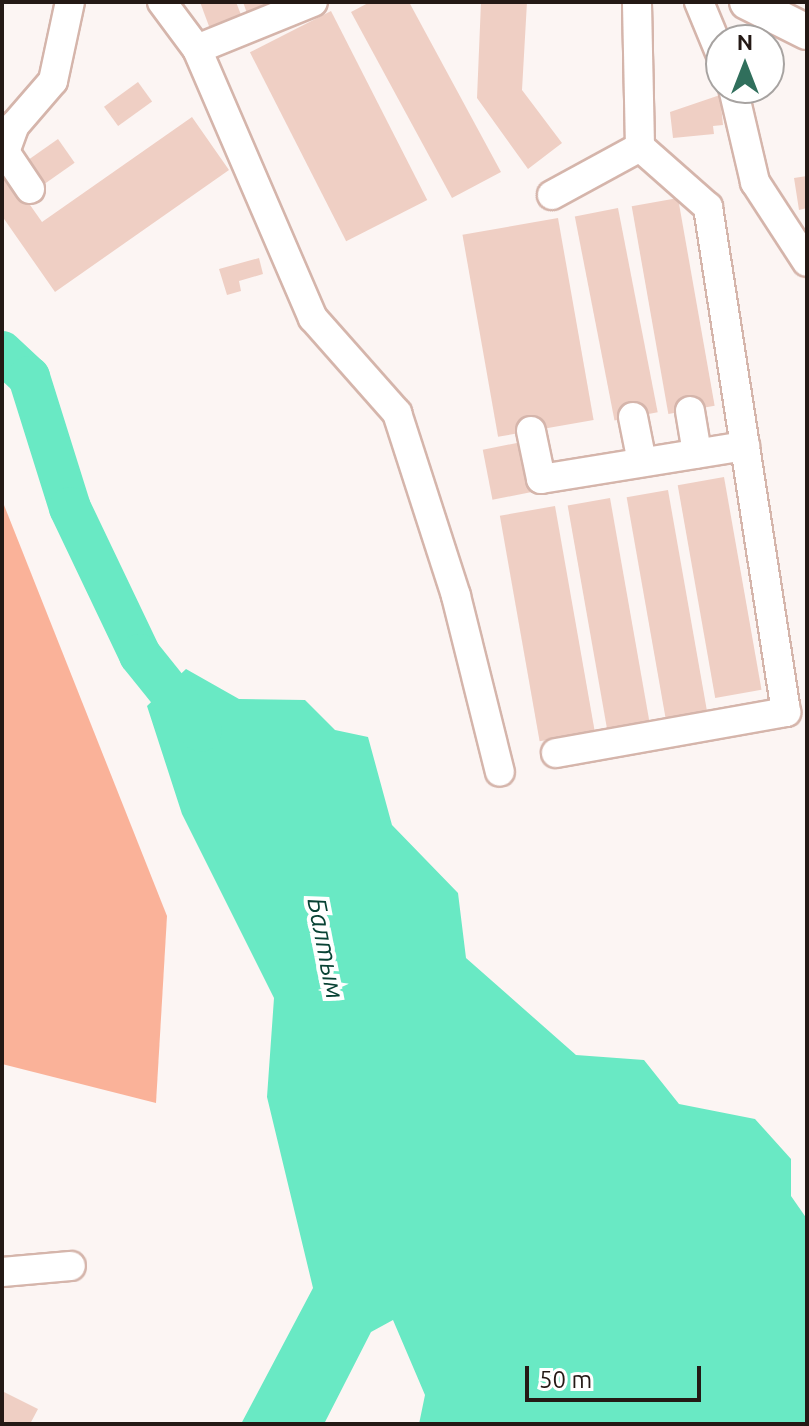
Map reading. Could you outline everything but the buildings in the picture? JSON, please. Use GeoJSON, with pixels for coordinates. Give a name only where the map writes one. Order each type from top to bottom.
{"type":"FeatureCollection","features":[{"type":"Feature","properties":{"kind":"main road"},"geometry":{"type":"LineString","coordinates":[[747,2],[807,32]]}},
{"type":"Feature","properties":{"kind":"street"},"geometry":{"type":"LineString","coordinates":[[30,189],[5,152],[15,125],[53,81],[70,2]]}},
{"type":"Feature","properties":{"kind":"street"},"geometry":{"type":"LineString","coordinates":[[162,2],[197,49],[313,318],[397,413],[456,596],[500,772]]}},
{"type":"Feature","properties":{"kind":"street"},"geometry":{"type":"LineString","coordinates":[[197,49],[313,2]]}},
{"type":"Feature","properties":{"kind":"street"},"geometry":{"type":"LineString","coordinates":[[556,753],[786,712],[708,207],[640,147],[637,2]]}},
{"type":"Feature","properties":{"kind":"street"},"geometry":{"type":"LineString","coordinates":[[699,2],[708,24]]}},
{"type":"Feature","properties":{"kind":"street"},"geometry":{"type":"LineString","coordinates":[[737,104],[755,182],[807,262]]}},
{"type":"Feature","properties":{"kind":"street"},"geometry":{"type":"LineString","coordinates":[[552,195],[640,147]]}},
{"type":"Feature","properties":{"kind":"street"},"geometry":{"type":"LineString","coordinates":[[690,411],[697,453]]}},
{"type":"Feature","properties":{"kind":"street"},"geometry":{"type":"LineString","coordinates":[[633,417],[642,462]]}},
{"type":"Feature","properties":{"kind":"street"},"geometry":{"type":"LineString","coordinates":[[531,431],[541,479],[745,446]]}},
{"type":"Feature","properties":{"kind":"street"},"geometry":{"type":"LineString","coordinates":[[2,1272],[71,1266]]}},
{"type":"Feature","properties":{"kind":"shaded area"},"geometry":{"type":"Polygon","coordinates":[[[2,500],[167,916],[156,1103],[2,1064],[2,500]]]}},
{"type":"Feature","properties":{"kind":"water"},"geometry":{"type":"Polygon","coordinates":[[[186,669],[239,699],[305,700],[335,730],[368,737],[392,825],[458,893],[466,958],[576,1055],[644,1060],[679,1104],[755,1119],[791,1159],[791,1196],[807,1219],[807,1424],[419,1424],[425,1395],[393,1320],[371,1332],[324,1424],[241,1424],[313,1288],[267,1097],[274,998],[182,814],[147,706],[186,669]]]}},
{"type":"Feature","properties":{"kind":"waterway","name":"Балтым"},"geometry":{"type":"LineString","coordinates":[[2,352],[29,377],[70,508],[140,655],[201,731]]}}]}
